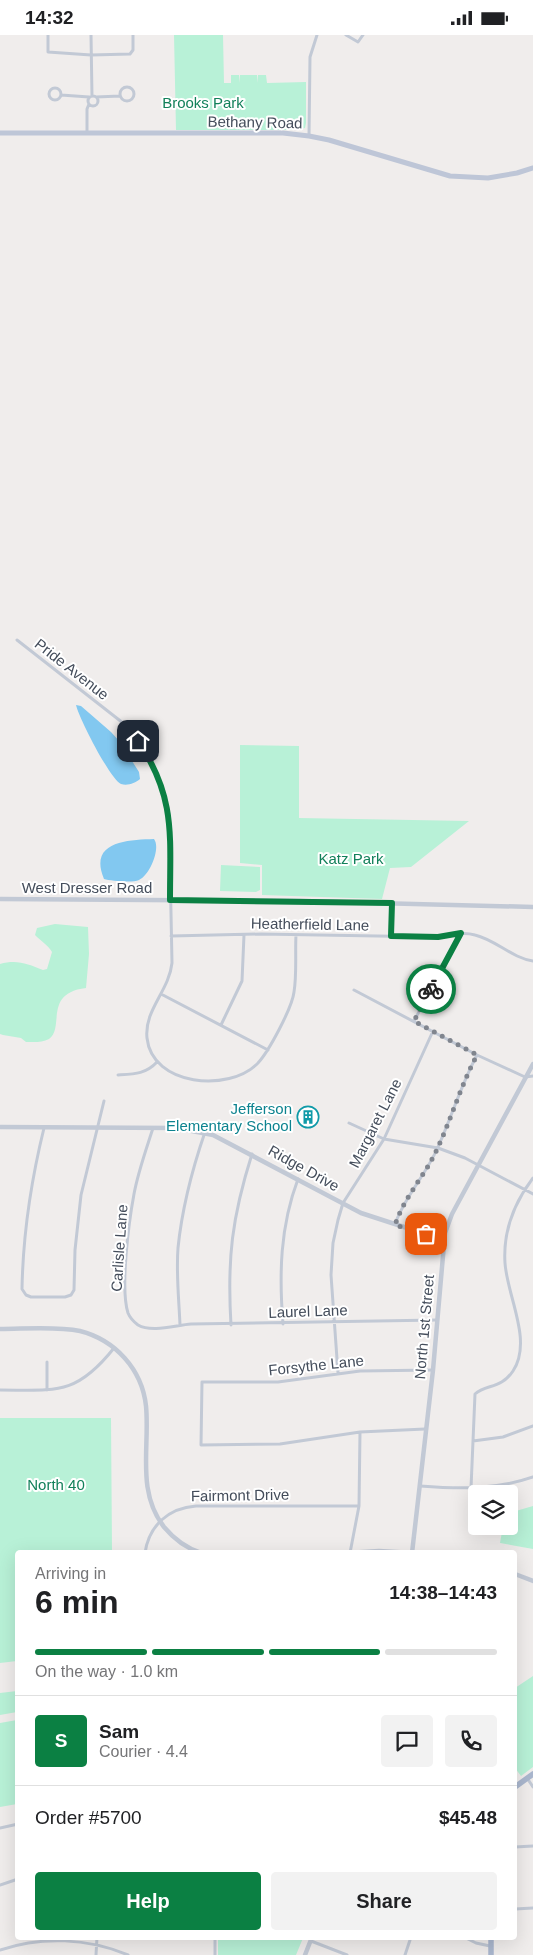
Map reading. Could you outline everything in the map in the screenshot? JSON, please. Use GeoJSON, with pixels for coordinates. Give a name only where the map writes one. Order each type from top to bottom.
{"type":"FeatureCollection","features":[{"type":"Feature","properties":{"kind":"main road","name":"Bethany Road"},"geometry":{"type":"LineString","coordinates":[[0,133],[283,133],[309,136],[450,176],[488,178],[518,173],[533,168]]}},
{"type":"Feature","properties":{"kind":"main road"},"geometry":{"type":"LineString","coordinates":[[517,1786],[533,1774]]}},
{"type":"Feature","properties":{"kind":"main road"},"geometry":{"type":"LineString","coordinates":[[491,1940],[491,1955]]}},
{"type":"Feature","properties":{"kind":"street"},"geometry":{"type":"LineString","coordinates":[[48,35],[48,52],[91,55],[130,54],[133,51],[133,35]]}},
{"type":"Feature","properties":{"kind":"street"},"geometry":{"type":"LineString","coordinates":[[87,133],[88,99],[92,96],[91,35]]}},
{"type":"Feature","properties":{"kind":"street"},"geometry":{"type":"LineString","coordinates":[[309,136],[310,57],[316,35]]}},
{"type":"Feature","properties":{"kind":"street"},"geometry":{"type":"LineString","coordinates":[[346,35],[358,42],[363,35]]}},
{"type":"Feature","properties":{"kind":"street"},"geometry":{"type":"LineString","coordinates":[[55,88],[60,91],[61,95],[58,100],[54,101],[49,97],[48,93],[55,88]]}},
{"type":"Feature","properties":{"kind":"street"},"geometry":{"type":"LineString","coordinates":[[125,88],[129,88],[133,93],[132,99],[128,101],[124,101],[120,96],[125,88]]}},
{"type":"Feature","properties":{"kind":"street"},"geometry":{"type":"LineString","coordinates":[[61,95],[120,96]]}},
{"type":"Feature","properties":{"kind":"street"},"geometry":{"type":"LineString","coordinates":[[89,105],[94,106],[97,104],[98,99],[92,96]]}},
{"type":"Feature","properties":{"kind":"street","name":"Pride Avenue"},"geometry":{"type":"LineString","coordinates":[[17,640],[123,723],[151,761],[160,781],[169,815],[171,970],[167,984],[151,1012],[147,1032],[150,1052],[157,1062]]}},
{"type":"Feature","properties":{"kind":"street","name":"West Dresser Road"},"geometry":{"type":"LineString","coordinates":[[0,899],[392,903],[533,907]]}},
{"type":"Feature","properties":{"kind":"street"},"geometry":{"type":"LineString","coordinates":[[391,936],[392,903]]}},
{"type":"Feature","properties":{"kind":"street"},"geometry":{"type":"LineString","coordinates":[[414,1021],[461,933]]}},
{"type":"Feature","properties":{"kind":"street","name":"Heatherfield Lane"},"geometry":{"type":"LineString","coordinates":[[171,936],[438,937],[461,933],[488,939],[517,955],[533,961]]}},
{"type":"Feature","properties":{"kind":"street"},"geometry":{"type":"LineString","coordinates":[[221,1025],[242,981],[244,935]]}},
{"type":"Feature","properties":{"kind":"street"},"geometry":{"type":"LineString","coordinates":[[118,1075],[140,1073],[150,1069],[157,1062],[172,1072],[185,1077],[206,1081],[220,1082],[234,1079],[246,1073],[258,1063],[268,1050],[293,998],[296,935]]}},
{"type":"Feature","properties":{"kind":"street"},"geometry":{"type":"LineString","coordinates":[[354,990],[477,1055],[525,1077],[533,1076]]}},
{"type":"Feature","properties":{"kind":"street"},"geometry":{"type":"LineString","coordinates":[[162,994],[268,1050]]}},
{"type":"Feature","properties":{"kind":"street","name":"Margaret Lane"},"geometry":{"type":"LineString","coordinates":[[338,1373],[331,1289],[331,1261],[335,1232],[343,1203],[384,1139],[433,1031]]}},
{"type":"Feature","properties":{"kind":"street"},"geometry":{"type":"LineString","coordinates":[[395,1225],[403,1205],[438,1148],[459,1092],[477,1055]]}},
{"type":"Feature","properties":{"kind":"street","name":"North 1st Street"},"geometry":{"type":"LineString","coordinates":[[413,1550],[425,1429],[433,1370],[444,1240],[449,1221],[533,1064]]}},
{"type":"Feature","properties":{"kind":"street"},"geometry":{"type":"LineString","coordinates":[[44,1127],[32,1179],[24,1242],[22,1289],[26,1295],[31,1297],[65,1297],[73,1293],[75,1250],[81,1195],[104,1101]]}},
{"type":"Feature","properties":{"kind":"street"},"geometry":{"type":"LineString","coordinates":[[349,1123],[384,1139],[438,1148],[478,1165],[533,1194]]}},
{"type":"Feature","properties":{"kind":"street","name":"Ridge Drive"},"geometry":{"type":"LineString","coordinates":[[0,1127],[182,1128],[205,1132],[252,1154],[371,1217],[444,1240]]}},
{"type":"Feature","properties":{"kind":"street","name":"Carlisle Lane"},"geometry":{"type":"LineString","coordinates":[[152,1128],[137,1181],[129,1225],[126,1273],[128,1311],[134,1322],[144,1327],[180,1325]]}},
{"type":"Feature","properties":{"kind":"street"},"geometry":{"type":"LineString","coordinates":[[180,1325],[178,1265],[182,1221],[192,1170],[205,1132]]}},
{"type":"Feature","properties":{"kind":"street"},"geometry":{"type":"LineString","coordinates":[[231,1325],[230,1248],[237,1207],[252,1154]]}},
{"type":"Feature","properties":{"kind":"street"},"geometry":{"type":"LineString","coordinates":[[471,1485],[475,1393],[495,1386],[506,1379],[513,1371],[520,1355],[520,1338],[507,1281],[505,1255],[510,1220],[525,1189],[533,1178]]}},
{"type":"Feature","properties":{"kind":"street"},"geometry":{"type":"LineString","coordinates":[[283,1324],[280,1286],[281,1253],[288,1210],[298,1179]]}},
{"type":"Feature","properties":{"kind":"street","name":"Laurel Lane"},"geometry":{"type":"LineString","coordinates":[[180,1325],[437,1319]]}},
{"type":"Feature","properties":{"kind":"street"},"geometry":{"type":"LineString","coordinates":[[0,1329],[76,1331],[96,1337],[115,1348],[132,1367],[143,1392],[146,1415],[146,1485],[151,1503],[159,1520],[176,1539],[195,1550]]}},
{"type":"Feature","properties":{"kind":"street"},"geometry":{"type":"LineString","coordinates":[[0,1389],[47,1390],[66,1387],[87,1377],[100,1366],[115,1348]]}},
{"type":"Feature","properties":{"kind":"street"},"geometry":{"type":"LineString","coordinates":[[47,1362],[47,1390]]}},
{"type":"Feature","properties":{"kind":"street","name":"Forsythe Lane"},"geometry":{"type":"LineString","coordinates":[[360,1432],[280,1444],[202,1445],[202,1382],[278,1382],[338,1373],[433,1370]]}},
{"type":"Feature","properties":{"kind":"street"},"geometry":{"type":"LineString","coordinates":[[473,1441],[503,1437],[533,1426]]}},
{"type":"Feature","properties":{"kind":"street"},"geometry":{"type":"LineString","coordinates":[[349,1550],[359,1506],[360,1432],[425,1429]]}},
{"type":"Feature","properties":{"kind":"street"},"geometry":{"type":"LineString","coordinates":[[503,1485],[533,1477]]}},
{"type":"Feature","properties":{"kind":"street"},"geometry":{"type":"LineString","coordinates":[[420,1486],[468,1488]]}},
{"type":"Feature","properties":{"kind":"street","name":"Fairmont Drive"},"geometry":{"type":"LineString","coordinates":[[159,1520],[179,1509],[196,1506],[359,1506]]}},
{"type":"Feature","properties":{"kind":"street"},"geometry":{"type":"LineString","coordinates":[[146,1550],[150,1534],[159,1520]]}},
{"type":"Feature","properties":{"kind":"street"},"geometry":{"type":"LineString","coordinates":[[517,1575],[533,1581]]}},
{"type":"Feature","properties":{"kind":"street"},"geometry":{"type":"LineString","coordinates":[[527,1778],[533,1787]]}},
{"type":"Feature","properties":{"kind":"street"},"geometry":{"type":"LineString","coordinates":[[0,1828],[15,1825]]}},
{"type":"Feature","properties":{"kind":"street"},"geometry":{"type":"LineString","coordinates":[[517,1847],[533,1846]]}},
{"type":"Feature","properties":{"kind":"street"},"geometry":{"type":"LineString","coordinates":[[0,1885],[15,1880]]}},
{"type":"Feature","properties":{"kind":"street"},"geometry":{"type":"LineString","coordinates":[[517,1909],[533,1908]]}},
{"type":"Feature","properties":{"kind":"street"},"geometry":{"type":"LineString","coordinates":[[96,1955],[97,1940]]}},
{"type":"Feature","properties":{"kind":"street"},"geometry":{"type":"LineString","coordinates":[[215,1955],[216,1940]]}},
{"type":"Feature","properties":{"kind":"street"},"geometry":{"type":"LineString","coordinates":[[306,1955],[312,1940]]}},
{"type":"Feature","properties":{"kind":"street"},"geometry":{"type":"LineString","coordinates":[[314,1940],[347,1955]]}},
{"type":"Feature","properties":{"kind":"street"},"geometry":{"type":"LineString","coordinates":[[405,1955],[410,1940]]}},
{"type":"Feature","properties":{"kind":"street"},"geometry":{"type":"LineString","coordinates":[[470,1940],[491,1946]]}},
{"type":"Feature","properties":{"kind":"street"},"geometry":{"type":"LineString","coordinates":[[0,1950],[16,1945],[45,1941],[96,1944],[128,1955]]}},
{"type":"Feature","properties":{"kind":"green space","name":"Brooks Park"},"geometry":{"type":"Polygon","coordinates":[[[174,35],[223,35],[224,83],[231,83],[231,75],[239,75],[239,83],[240,75],[257,75],[258,83],[258,75],[266,75],[267,83],[306,82],[305,128],[298,130],[176,130],[174,35]]]}},
{"type":"Feature","properties":{"kind":"green space","name":"Katz Park"},"geometry":{"type":"Polygon","coordinates":[[[240,745],[299,746],[299,818],[469,821],[411,867],[390,868],[382,899],[262,895],[262,865],[240,863],[240,745]]]}},
{"type":"Feature","properties":{"kind":"green space"},"geometry":{"type":"Polygon","coordinates":[[[221,865],[260,867],[260,890],[256,892],[220,891],[221,865]]]}},
{"type":"Feature","properties":{"kind":"green space"},"geometry":{"type":"Polygon","coordinates":[[[55,924],[88,927],[89,954],[86,988],[73,991],[64,997],[57,1011],[53,1034],[49,1039],[40,1042],[26,1042],[21,1038],[0,1034],[0,964],[17,962],[43,970],[47,969],[52,952],[35,935],[37,928],[55,924]]]}},
{"type":"Feature","properties":{"kind":"green space","name":"North 40"},"geometry":{"type":"Polygon","coordinates":[[[0,1418],[111,1418],[112,1550],[15,1550],[15,1661],[0,1663],[0,1418]]]}},
{"type":"Feature","properties":{"kind":"green space"},"geometry":{"type":"Polygon","coordinates":[[[533,1506],[533,1549],[500,1543],[501,1535],[518,1535],[518,1510],[533,1506]]]}},
{"type":"Feature","properties":{"kind":"green space"},"geometry":{"type":"Polygon","coordinates":[[[533,1676],[533,1767],[521,1776],[517,1771],[517,1687],[533,1676]]]}},
{"type":"Feature","properties":{"kind":"green space"},"geometry":{"type":"Polygon","coordinates":[[[15,1691],[15,1712],[0,1715],[0,1693],[15,1691]]]}},
{"type":"Feature","properties":{"kind":"green space"},"geometry":{"type":"Polygon","coordinates":[[[15,1720],[15,1804],[0,1807],[0,1723],[15,1720]]]}},
{"type":"Feature","properties":{"kind":"green space"},"geometry":{"type":"Polygon","coordinates":[[[218,1940],[302,1940],[296,1955],[218,1955],[218,1940]]]}},
{"type":"Feature","properties":{"kind":"water"},"geometry":{"type":"Polygon","coordinates":[[[76,705],[81,706],[120,742],[139,772],[140,779],[126,785],[116,780],[96,747],[76,705]]]}},
{"type":"Feature","properties":{"kind":"water"},"geometry":{"type":"Polygon","coordinates":[[[154,839],[156,843],[155,855],[147,873],[143,877],[132,881],[104,879],[100,866],[101,857],[106,850],[113,845],[123,842],[154,839]]]}},
{"type":"Feature","properties":{"kind":"way so far"},"geometry":{"type":"LineString","coordinates":[[426,1234],[395,1225],[409,1193],[438,1148],[464,1079],[477,1055],[414,1021],[431,989]]}},
{"type":"Feature","properties":{"kind":"place","name":"Jefferson Elementary School"},"geometry":{"type":"Point","coordinates":[308,1117]}},
{"type":"Feature","properties":{"kind":"route"},"geometry":{"type":"LineString","coordinates":[[138,741],[156,772],[168,808],[170,900],[392,903],[391,936],[438,937],[461,933],[431,989]]}}]}
